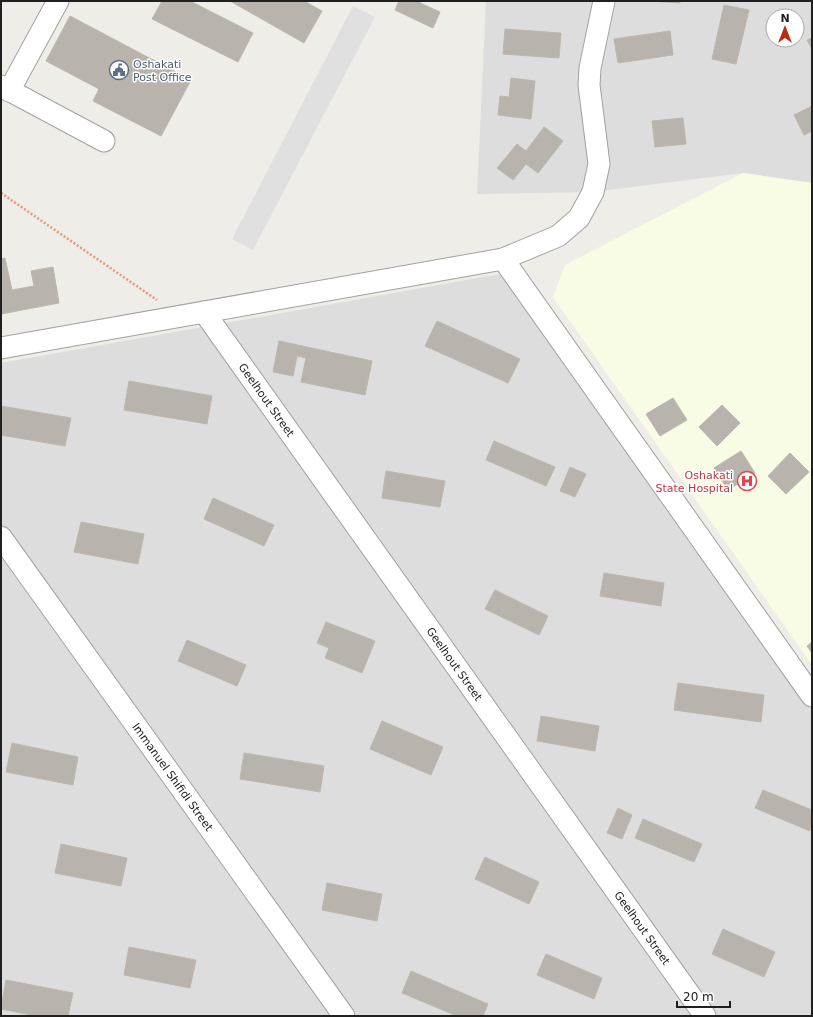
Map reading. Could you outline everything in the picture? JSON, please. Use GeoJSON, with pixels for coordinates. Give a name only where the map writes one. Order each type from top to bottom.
{"type":"FeatureCollection","features":[{"type":"Feature","properties":{"kind":"street"},"geometry":{"type":"LineString","coordinates":[[58,1],[5,88],[104,141]]}},
{"type":"Feature","properties":{"kind":"street"},"geometry":{"type":"LineString","coordinates":[[1,348],[503,259],[558,236],[579,218],[593,192],[599,164],[589,79],[604,1]]}},
{"type":"Feature","properties":{"kind":"street"},"geometry":{"type":"LineString","coordinates":[[503,259],[812,696]]}},
{"type":"Feature","properties":{"kind":"street","name":"Geelhout Street"},"geometry":{"type":"LineString","coordinates":[[204,312],[705,1016]]}},
{"type":"Feature","properties":{"kind":"street","name":"Immanuel Shifidi Street"},"geometry":{"type":"LineString","coordinates":[[1,537],[344,1016]]}},
{"type":"Feature","properties":{"kind":"path"},"geometry":{"type":"LineString","coordinates":[[1,193],[181,316]]}},
{"type":"Feature","properties":{"kind":"shaded area"},"geometry":{"type":"Polygon","coordinates":[[[486,1],[812,1],[812,183],[743,173],[593,192],[477,194],[486,1]]]}},
{"type":"Feature","properties":{"kind":"shaded area"},"geometry":{"type":"Polygon","coordinates":[[[353,6],[375,17],[253,250],[232,239],[353,6]]]}},
{"type":"Feature","properties":{"kind":"shaded area","name":"Oshakati State Hospital"},"geometry":{"type":"Polygon","coordinates":[[[743,173],[812,183],[812,665],[553,297],[565,265],[743,173]]]}},
{"type":"Feature","properties":{"kind":"shaded area"},"geometry":{"type":"Polygon","coordinates":[[[512,272],[812,696],[812,1016],[1,1016],[1,363],[512,272]]]}},
{"type":"Feature","properties":{"kind":"building"},"geometry":{"type":"Polygon","coordinates":[[[162,1],[190,1],[253,33],[238,62],[152,19],[162,1]]]}},
{"type":"Feature","properties":{"kind":"building"},"geometry":{"type":"Polygon","coordinates":[[[230,1],[304,1],[322,11],[304,43],[230,1]]]}},
{"type":"Feature","properties":{"kind":"building"},"geometry":{"type":"Polygon","coordinates":[[[399,1],[421,1],[420,3],[440,12],[433,28],[395,10],[399,1]]]}},
{"type":"Feature","properties":{"kind":"building"},"geometry":{"type":"Polygon","coordinates":[[[649,1],[680,1],[680,3],[649,1]]]}},
{"type":"Feature","properties":{"kind":"building"},"geometry":{"type":"Polygon","coordinates":[[[724,5],[749,10],[736,64],[712,59],[724,5]]]}},
{"type":"Feature","properties":{"kind":"building","name":"Oshakati Post Office"},"geometry":{"type":"Polygon","coordinates":[[[70,16],[191,80],[161,136],[93,101],[99,89],[46,61],[70,16]]]}},
{"type":"Feature","properties":{"kind":"building"},"geometry":{"type":"Polygon","coordinates":[[[505,29],[561,33],[559,58],[503,54],[505,29]]]}},
{"type":"Feature","properties":{"kind":"building"},"geometry":{"type":"Polygon","coordinates":[[[670,31],[673,55],[618,63],[614,39],[670,31]]]}},
{"type":"Feature","properties":{"kind":"building"},"geometry":{"type":"Polygon","coordinates":[[[812,38],[812,49],[807,40],[812,38]]]}},
{"type":"Feature","properties":{"kind":"building"},"geometry":{"type":"Polygon","coordinates":[[[511,78],[535,81],[531,119],[498,115],[500,96],[509,97],[511,78]]]}},
{"type":"Feature","properties":{"kind":"building"},"geometry":{"type":"Polygon","coordinates":[[[812,106],[812,131],[804,135],[794,115],[812,106]]]}},
{"type":"Feature","properties":{"kind":"building"},"geometry":{"type":"Polygon","coordinates":[[[683,118],[686,144],[655,147],[652,121],[683,118]]]}},
{"type":"Feature","properties":{"kind":"building"},"geometry":{"type":"Polygon","coordinates":[[[544,127],[563,141],[538,173],[526,164],[513,180],[497,168],[517,144],[526,151],[544,127]]]}},
{"type":"Feature","properties":{"kind":"building"},"geometry":{"type":"Polygon","coordinates":[[[5,258],[12,290],[34,286],[31,271],[53,267],[59,303],[1,314],[1,259],[5,258]]]}},
{"type":"Feature","properties":{"kind":"building"},"geometry":{"type":"Polygon","coordinates":[[[437,321],[520,359],[508,383],[425,346],[437,321]]]}},
{"type":"Feature","properties":{"kind":"building"},"geometry":{"type":"Polygon","coordinates":[[[279,341],[372,361],[365,395],[301,382],[306,358],[297,356],[293,376],[273,372],[279,341]]]}},
{"type":"Feature","properties":{"kind":"building"},"geometry":{"type":"Polygon","coordinates":[[[129,381],[212,396],[207,424],[124,410],[129,381]]]}},
{"type":"Feature","properties":{"kind":"building"},"geometry":{"type":"Polygon","coordinates":[[[673,398],[687,420],[660,436],[646,414],[673,398]]]}},
{"type":"Feature","properties":{"kind":"building"},"geometry":{"type":"Polygon","coordinates":[[[722,405],[740,423],[717,446],[699,427],[722,405]]]}},
{"type":"Feature","properties":{"kind":"building"},"geometry":{"type":"Polygon","coordinates":[[[1,406],[71,418],[65,446],[1,435],[1,406]]]}},
{"type":"Feature","properties":{"kind":"building"},"geometry":{"type":"Polygon","coordinates":[[[494,441],[555,467],[546,486],[486,460],[494,441]]]}},
{"type":"Feature","properties":{"kind":"building"},"geometry":{"type":"Polygon","coordinates":[[[741,451],[755,473],[728,490],[714,468],[741,451]]]}},
{"type":"Feature","properties":{"kind":"building"},"geometry":{"type":"Polygon","coordinates":[[[790,453],[809,472],[786,494],[768,476],[790,453]]]}},
{"type":"Feature","properties":{"kind":"building"},"geometry":{"type":"Polygon","coordinates":[[[570,467],[586,474],[575,497],[560,491],[570,467]]]}},
{"type":"Feature","properties":{"kind":"building"},"geometry":{"type":"Polygon","coordinates":[[[386,471],[445,481],[440,507],[382,498],[386,471]]]}},
{"type":"Feature","properties":{"kind":"building"},"geometry":{"type":"Polygon","coordinates":[[[213,498],[274,525],[264,546],[204,519],[213,498]]]}},
{"type":"Feature","properties":{"kind":"building"},"geometry":{"type":"Polygon","coordinates":[[[81,522],[144,534],[138,564],[74,552],[81,522]]]}},
{"type":"Feature","properties":{"kind":"building"},"geometry":{"type":"Polygon","coordinates":[[[604,573],[664,583],[661,606],[600,596],[604,573]]]}},
{"type":"Feature","properties":{"kind":"building"},"geometry":{"type":"Polygon","coordinates":[[[495,590],[548,616],[539,635],[485,609],[495,590]]]}},
{"type":"Feature","properties":{"kind":"building"},"geometry":{"type":"Polygon","coordinates":[[[326,622],[375,641],[362,673],[325,658],[329,648],[317,643],[326,622]]]}},
{"type":"Feature","properties":{"kind":"building"},"geometry":{"type":"Polygon","coordinates":[[[187,640],[246,665],[237,686],[178,661],[187,640]]]}},
{"type":"Feature","properties":{"kind":"building"},"geometry":{"type":"Polygon","coordinates":[[[812,642],[812,653],[807,646],[812,642]]]}},
{"type":"Feature","properties":{"kind":"building"},"geometry":{"type":"Polygon","coordinates":[[[678,683],[764,695],[761,722],[674,710],[678,683]]]}},
{"type":"Feature","properties":{"kind":"building"},"geometry":{"type":"Polygon","coordinates":[[[541,716],[599,726],[595,751],[537,741],[541,716]]]}},
{"type":"Feature","properties":{"kind":"building"},"geometry":{"type":"Polygon","coordinates":[[[382,721],[443,747],[431,775],[370,749],[382,721]]]}},
{"type":"Feature","properties":{"kind":"building"},"geometry":{"type":"Polygon","coordinates":[[[12,743],[78,757],[73,785],[6,772],[12,743]]]}},
{"type":"Feature","properties":{"kind":"building"},"geometry":{"type":"Polygon","coordinates":[[[244,753],[324,766],[320,792],[240,779],[244,753]]]}},
{"type":"Feature","properties":{"kind":"building"},"geometry":{"type":"Polygon","coordinates":[[[763,790],[812,810],[812,826],[810,831],[755,808],[763,790]]]}},
{"type":"Feature","properties":{"kind":"building"},"geometry":{"type":"Polygon","coordinates":[[[618,808],[632,815],[622,839],[607,833],[618,808]]]}},
{"type":"Feature","properties":{"kind":"building"},"geometry":{"type":"Polygon","coordinates":[[[643,819],[702,844],[694,862],[635,838],[643,819]]]}},
{"type":"Feature","properties":{"kind":"building"},"geometry":{"type":"Polygon","coordinates":[[[61,844],[127,858],[121,886],[55,873],[61,844]]]}},
{"type":"Feature","properties":{"kind":"building"},"geometry":{"type":"Polygon","coordinates":[[[485,857],[539,882],[529,904],[475,879],[485,857]]]}},
{"type":"Feature","properties":{"kind":"building"},"geometry":{"type":"Polygon","coordinates":[[[327,883],[382,894],[377,921],[322,910],[327,883]]]}},
{"type":"Feature","properties":{"kind":"building"},"geometry":{"type":"Polygon","coordinates":[[[723,929],[775,952],[764,977],[712,954],[723,929]]]}},
{"type":"Feature","properties":{"kind":"building"},"geometry":{"type":"Polygon","coordinates":[[[129,947],[196,960],[190,988],[124,975],[129,947]]]}},
{"type":"Feature","properties":{"kind":"building"},"geometry":{"type":"Polygon","coordinates":[[[546,954],[602,978],[594,999],[537,975],[546,954]]]}},
{"type":"Feature","properties":{"kind":"building"},"geometry":{"type":"Polygon","coordinates":[[[411,971],[488,1004],[483,1016],[457,1016],[402,993],[411,971]]]}},
{"type":"Feature","properties":{"kind":"building"},"geometry":{"type":"Polygon","coordinates":[[[6,980],[73,993],[68,1016],[37,1016],[1,1009],[6,980]]]}},
{"type":"Feature","properties":{"kind":"place","name":"Oshakati Post Office"},"geometry":{"type":"Point","coordinates":[119,70]}},
{"type":"Feature","properties":{"kind":"place","name":"Oshakati State Hospital"},"geometry":{"type":"Point","coordinates":[747,481]}}]}
